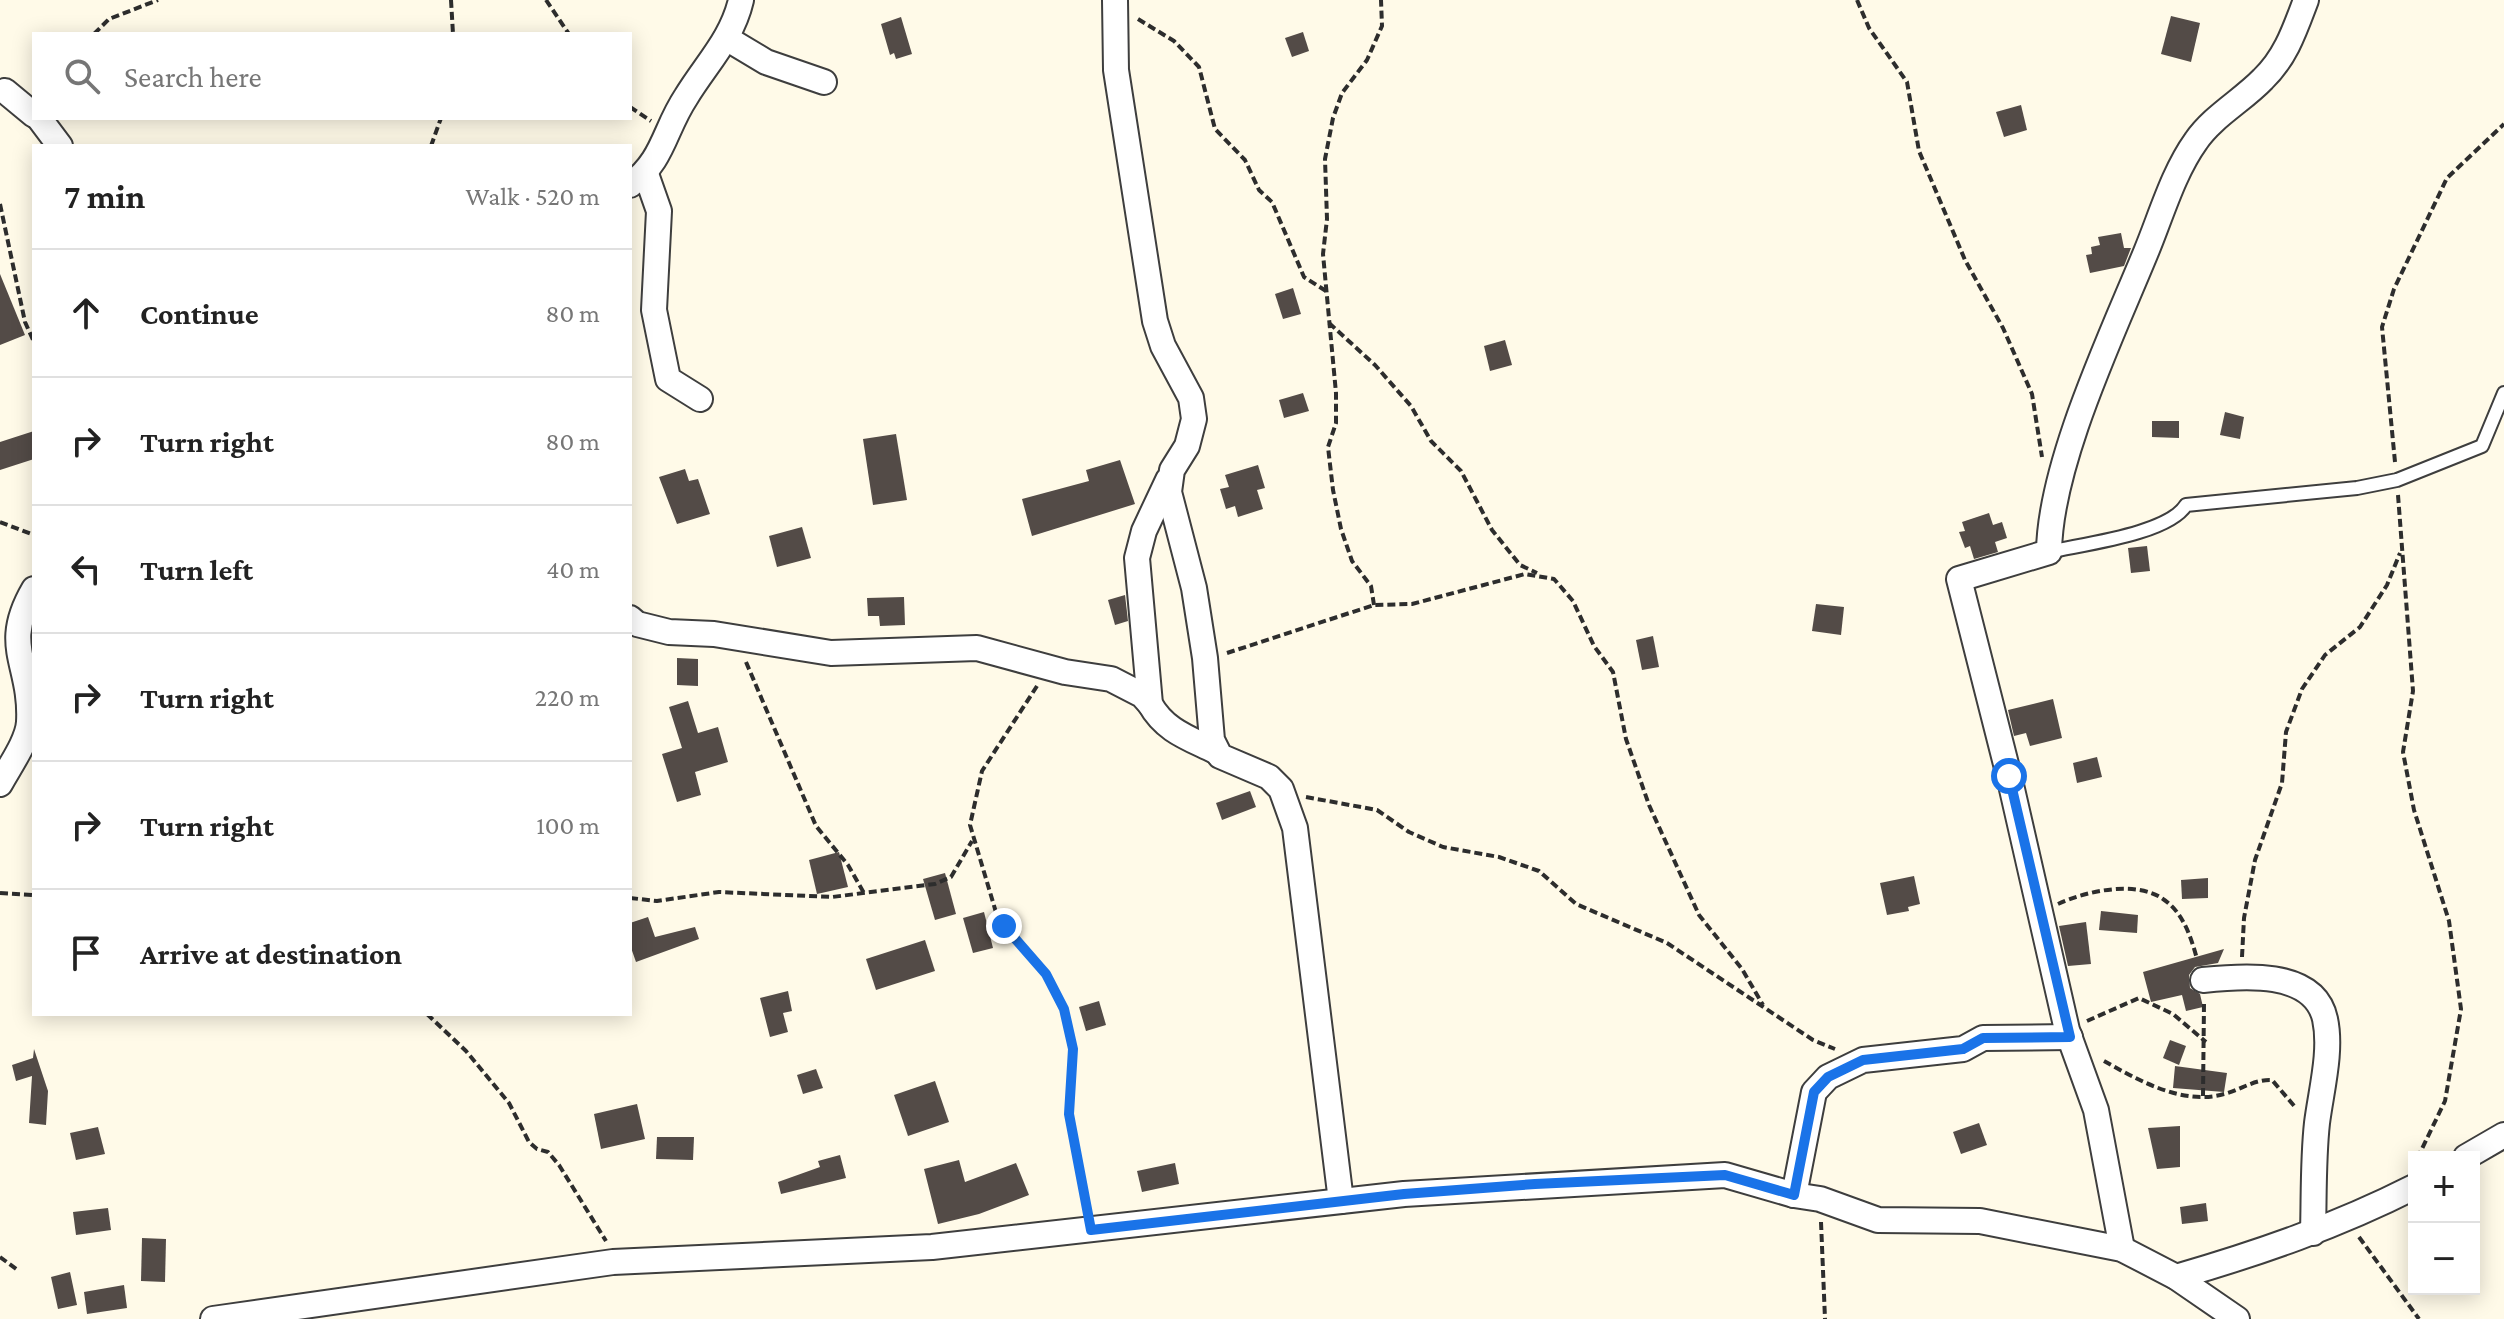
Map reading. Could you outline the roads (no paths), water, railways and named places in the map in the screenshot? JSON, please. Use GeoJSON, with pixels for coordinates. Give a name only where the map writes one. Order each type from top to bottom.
{"type":"FeatureCollection","features":[{"type":"Feature","properties":{"kind":"street"},"geometry":{"type":"LineString","coordinates":[[700,399],[668,379],[654,310],[659,211],[638,179],[659,157],[670,125],[726,38],[741,0]]}},
{"type":"Feature","properties":{"kind":"street"},"geometry":{"type":"LineString","coordinates":[[2122,1249],[2096,1110],[2070,1038],[1959,579],[2049,552],[2050,523],[2063,472],[2102,360],[2175,181],[2196,139],[2265,78],[2285,52],[2306,0]]}},
{"type":"Feature","properties":{"kind":"street"},"geometry":{"type":"LineString","coordinates":[[1124,7],[1116,70],[1155,321],[1163,346],[1191,398],[1194,419],[1187,446],[1172,470],[1144,531],[1137,558],[1150,704]]}},
{"type":"Feature","properties":{"kind":"street"},"geometry":{"type":"LineString","coordinates":[[726,38],[766,62],[824,82]]}},
{"type":"Feature","properties":{"kind":"street"},"geometry":{"type":"LineString","coordinates":[[5,91],[32,113]]}},
{"type":"Feature","properties":{"kind":"street"},"geometry":{"type":"LineString","coordinates":[[39,120],[58,144]]}},
{"type":"Feature","properties":{"kind":"street"},"geometry":{"type":"LineString","coordinates":[[1172,470],[1169,492],[1191,575],[1205,658],[1215,751]]}},
{"type":"Feature","properties":{"kind":"street"},"geometry":{"type":"LineString","coordinates":[[0,784],[32,724],[27,697],[8,646],[10,621],[32,592]]}},
{"type":"Feature","properties":{"kind":"street"},"geometry":{"type":"LineString","coordinates":[[632,620],[637,624],[669,632],[742,637],[831,653],[977,648],[1058,670],[1111,679],[1142,695],[1159,720],[1170,729],[1269,777],[1281,789],[1295,828],[1341,1201]]}},
{"type":"Feature","properties":{"kind":"street"},"geometry":{"type":"LineString","coordinates":[[2203,980],[2241,975],[2274,977],[2309,994],[2325,1018],[2326,1051],[2316,1136],[2313,1233]]}},
{"type":"Feature","properties":{"kind":"street"},"geometry":{"type":"LineString","coordinates":[[1794,1195],[1814,1092],[1828,1077],[1863,1060],[1963,1049],[1983,1038],[2070,1038]]}},
{"type":"Feature","properties":{"kind":"street"},"geometry":{"type":"LineString","coordinates":[[2476,1151],[2504,1135]]}},
{"type":"Feature","properties":{"kind":"street"},"geometry":{"type":"LineString","coordinates":[[213,1319],[630,1261],[932,1247],[1341,1201],[1535,1184],[1725,1175],[1794,1195],[1820,1199],[1878,1220],[1980,1221],[2122,1249],[2176,1277],[2237,1319]]}},
{"type":"Feature","properties":{"kind":"street"},"geometry":{"type":"LineString","coordinates":[[2176,1277],[2263,1252],[2346,1221],[2408,1190]]}},
{"type":"Feature","properties":{"kind":"lane"},"geometry":{"type":"LineString","coordinates":[[2049,552],[2149,528],[2180,514],[2186,505],[2357,488],[2397,480],[2482,446],[2504,393]]}}]}
